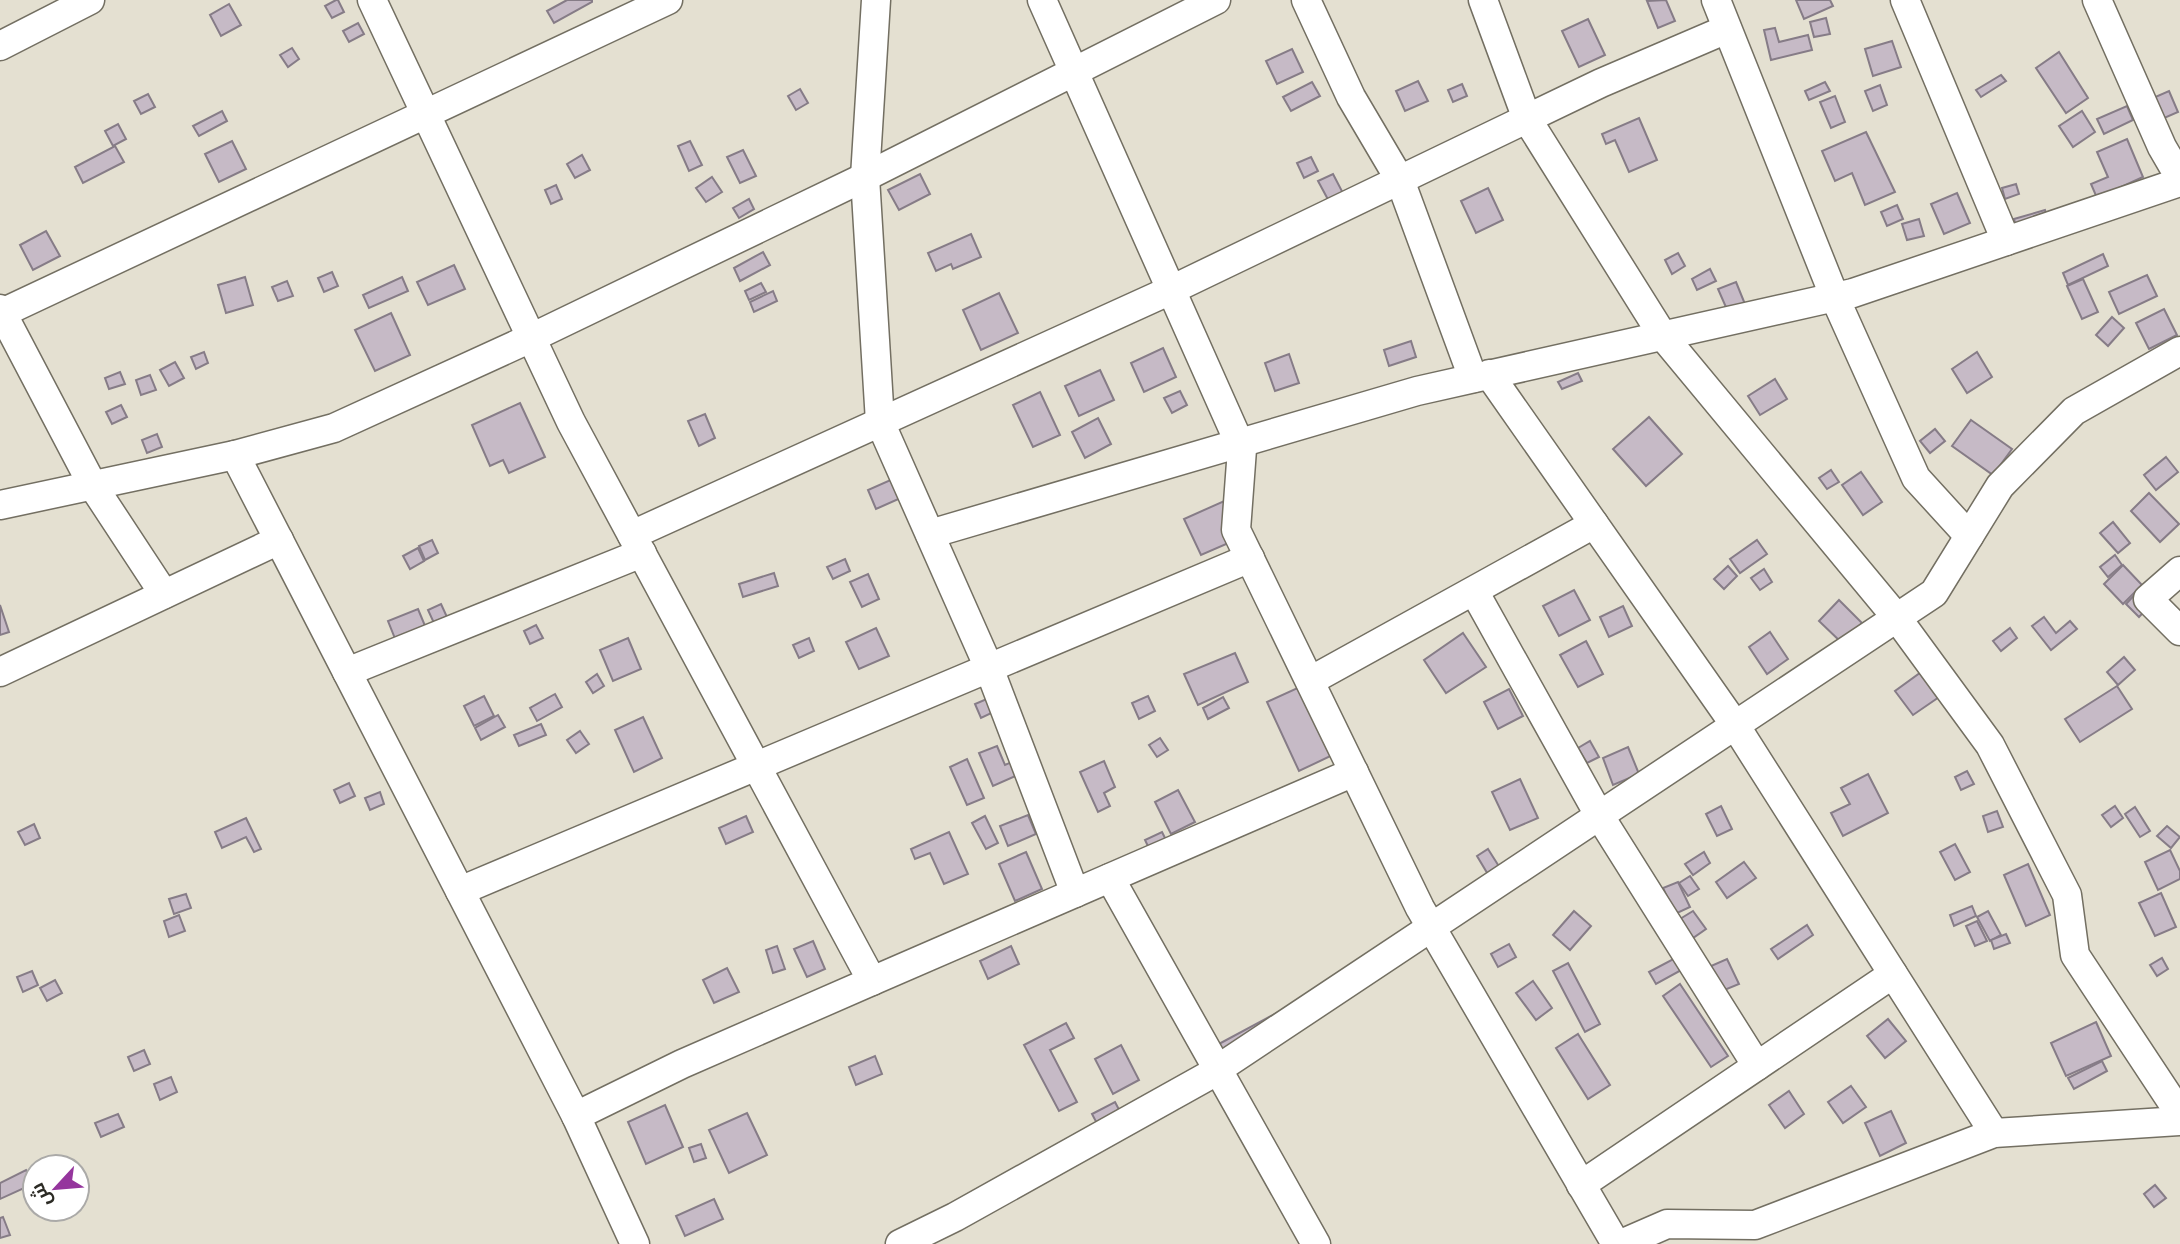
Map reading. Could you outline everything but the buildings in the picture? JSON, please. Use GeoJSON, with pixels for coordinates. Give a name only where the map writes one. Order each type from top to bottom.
{"type":"FeatureCollection","features":[{"type":"Feature","properties":{"kind":"street"},"geometry":{"type":"LineString","coordinates":[[0,46],[90,0]]}},
{"type":"Feature","properties":{"kind":"street"},"geometry":{"type":"LineString","coordinates":[[372,0],[571,422],[872,981]]}},
{"type":"Feature","properties":{"kind":"street"},"geometry":{"type":"LineString","coordinates":[[164,594],[93,486],[1,311],[668,0]]}},
{"type":"Feature","properties":{"kind":"street"},"geometry":{"type":"LineString","coordinates":[[876,0],[866,177],[880,422],[989,668],[1075,893]]}},
{"type":"Feature","properties":{"kind":"street"},"geometry":{"type":"LineString","coordinates":[[1042,0],[1242,449],[1236,530],[1430,927],[1618,1244],[1667,1224],[1755,1225],[1994,1133],[2180,1121]]}},
{"type":"Feature","properties":{"kind":"street"},"geometry":{"type":"LineString","coordinates":[[0,505],[235,455],[334,428],[531,338],[866,177],[1216,0]]}},
{"type":"Feature","properties":{"kind":"street"},"geometry":{"type":"LineString","coordinates":[[1306,0],[1351,97],[1400,180],[1481,376],[1594,524],[1735,725],[1994,1133]]}},
{"type":"Feature","properties":{"kind":"street"},"geometry":{"type":"LineString","coordinates":[[1483,0],[1527,118],[1663,336],[1897,618],[1990,745],[2067,895],[2075,954],[2180,1114]]}},
{"type":"Feature","properties":{"kind":"street"},"geometry":{"type":"LineString","coordinates":[[1716,0],[1835,298],[1916,478],[1969,536]]}},
{"type":"Feature","properties":{"kind":"street"},"geometry":{"type":"LineString","coordinates":[[1905,0],[2006,242]]}},
{"type":"Feature","properties":{"kind":"street"},"geometry":{"type":"LineString","coordinates":[[930,534],[1417,391],[1853,293],[2180,180],[2162,147],[2096,0]]}},
{"type":"Feature","properties":{"kind":"street"},"geometry":{"type":"LineString","coordinates":[[347,672],[637,544],[880,422],[1171,290],[1601,83],[1727,29]]}},
{"type":"Feature","properties":{"kind":"street"},"geometry":{"type":"LineString","coordinates":[[900,1244],[955,1217],[1218,1069],[1934,593],[2000,486],[2074,411],[2180,351]]}},
{"type":"Feature","properties":{"kind":"street"},"geometry":{"type":"LineString","coordinates":[[235,455],[576,1116],[635,1244]]}},
{"type":"Feature","properties":{"kind":"street"},"geometry":{"type":"LineString","coordinates":[[1310,681],[1594,524]]}},
{"type":"Feature","properties":{"kind":"street"},"geometry":{"type":"LineString","coordinates":[[0,672],[279,540]]}},
{"type":"Feature","properties":{"kind":"street"},"geometry":{"type":"LineString","coordinates":[[460,891],[1250,558]]}},
{"type":"Feature","properties":{"kind":"street"},"geometry":{"type":"LineString","coordinates":[[2180,571],[2148,599],[2180,631]]}},
{"type":"Feature","properties":{"kind":"street"},"geometry":{"type":"LineString","coordinates":[[1474,591],[1599,815],[1757,1066]]}},
{"type":"Feature","properties":{"kind":"street"},"geometry":{"type":"LineString","coordinates":[[576,1116],[682,1064],[1354,772]]}},
{"type":"Feature","properties":{"kind":"street"},"geometry":{"type":"LineString","coordinates":[[1110,878],[1316,1244]]}},
{"type":"Feature","properties":{"kind":"street"},"geometry":{"type":"LineString","coordinates":[[1581,1185],[1893,974]]}}]}
